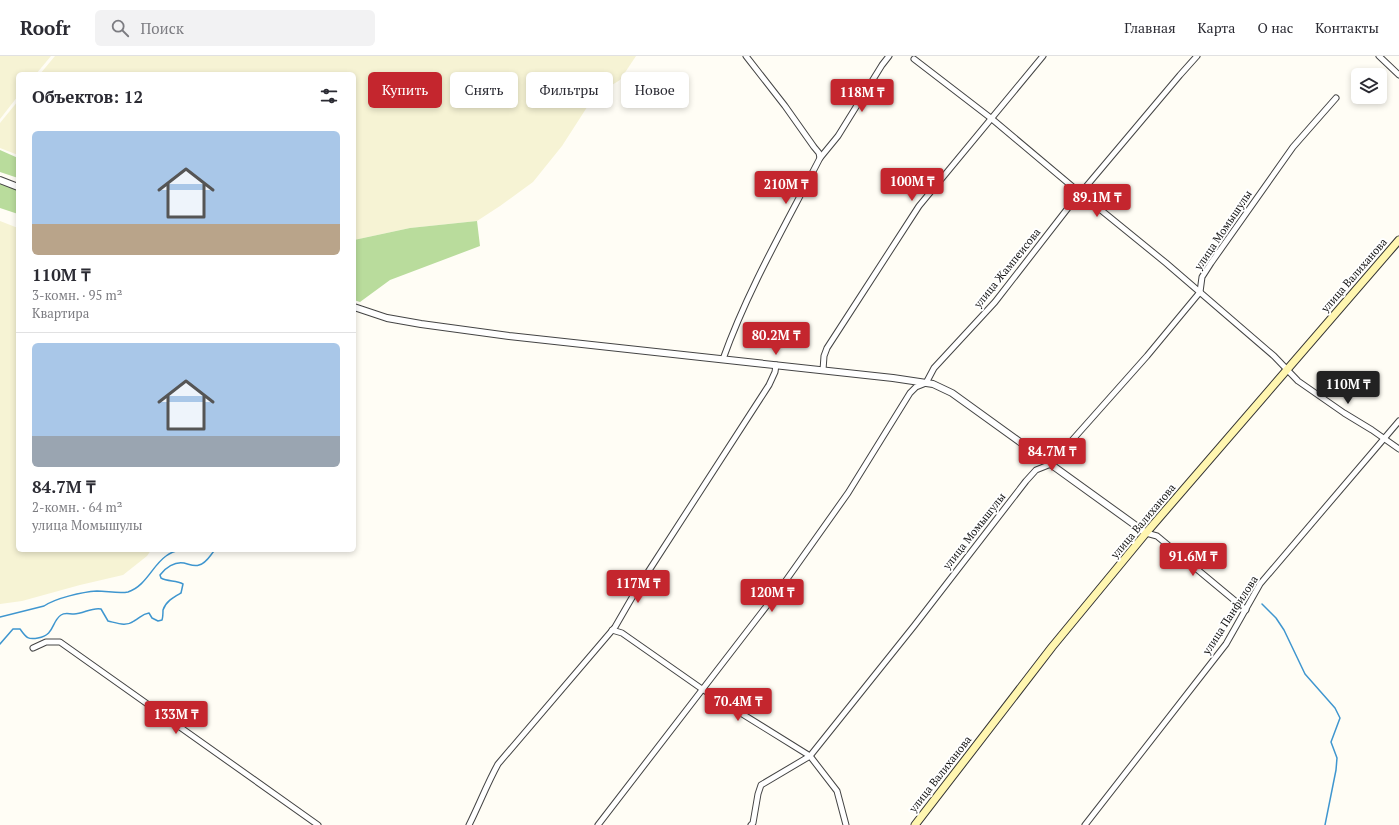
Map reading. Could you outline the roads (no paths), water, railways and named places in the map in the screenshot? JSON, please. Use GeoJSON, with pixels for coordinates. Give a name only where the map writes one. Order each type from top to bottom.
{"type":"FeatureCollection","features":[{"type":"Feature","properties":{"kind":"main road","name":"улица Валиханова"},"geometry":{"type":"LineString","coordinates":[[915,825],[1052,647],[1146,534],[1399,240]]}},
{"type":"Feature","properties":{"kind":"street"},"geometry":{"type":"LineString","coordinates":[[746,56],[750,59],[819,152],[820,158]]}},
{"type":"Feature","properties":{"kind":"street"},"geometry":{"type":"LineString","coordinates":[[723,359],[733,330],[754,285],[820,158],[838,136],[889,56]]}},
{"type":"Feature","properties":{"kind":"street"},"geometry":{"type":"LineString","coordinates":[[823,370],[824,356],[827,348],[919,206],[1043,56]]}},
{"type":"Feature","properties":{"kind":"street","name":"улица Жампеисова"},"geometry":{"type":"LineString","coordinates":[[926,383],[934,368],[995,302],[1080,193],[1197,56]]}},
{"type":"Feature","properties":{"kind":"street"},"geometry":{"type":"LineString","coordinates":[[1379,56],[1399,75]]}},
{"type":"Feature","properties":{"kind":"street"},"geometry":{"type":"LineString","coordinates":[[914,59],[992,119],[1166,263],[1274,356],[1304,386],[1399,449]]}},
{"type":"Feature","properties":{"kind":"street","name":"улица Момышулы"},"geometry":{"type":"LineString","coordinates":[[751,825],[753,823],[761,785],[810,756],[914,626],[1026,481],[1036,470],[1051,464],[1147,356],[1200,292],[1202,277],[1293,147],[1336,98]]}},
{"type":"Feature","properties":{"kind":"street"},"geometry":{"type":"LineString","coordinates":[[0,180],[16,186]]}},
{"type":"Feature","properties":{"kind":"street"},"geometry":{"type":"LineString","coordinates":[[356,308],[387,318],[509,336],[823,370],[933,384],[952,393],[1146,534],[1157,536],[1246,610]]}},
{"type":"Feature","properties":{"kind":"street"},"geometry":{"type":"LineString","coordinates":[[469,825],[481,801],[486,785],[498,764],[612,630],[769,385],[775,372],[776,365]]}},
{"type":"Feature","properties":{"kind":"street"},"geometry":{"type":"LineString","coordinates":[[598,825],[782,586],[848,493],[910,393],[916,387],[926,383]]}},
{"type":"Feature","properties":{"kind":"street","name":"улица Панфилова"},"geometry":{"type":"LineString","coordinates":[[1085,825],[1226,644],[1260,584],[1399,421]]}},
{"type":"Feature","properties":{"kind":"street"},"geometry":{"type":"LineString","coordinates":[[612,630],[622,633],[702,689],[810,756],[837,791],[846,825]]}},
{"type":"Feature","properties":{"kind":"street"},"geometry":{"type":"LineString","coordinates":[[33,648],[46,642],[60,642],[318,825]]}},
{"type":"Feature","properties":{"kind":"waterway"},"geometry":{"type":"LineString","coordinates":[[0,617],[44,606],[62,598],[84,593],[97,591],[117,593],[128,592],[140,585],[161,560],[173,552]]}},
{"type":"Feature","properties":{"kind":"waterway"},"geometry":{"type":"LineString","coordinates":[[0,644],[13,629],[20,629],[25,636],[31,639],[43,636],[50,631],[58,618],[66,613],[77,614],[94,609],[101,609],[108,621],[125,624],[131,623],[149,613],[152,618],[158,621],[162,620],[164,607],[170,600],[181,593],[183,584],[161,578],[160,575],[167,568],[177,563],[195,566],[202,564],[213,552]]}},
{"type":"Feature","properties":{"kind":"waterway"},"geometry":{"type":"LineString","coordinates":[[1262,604],[1276,618],[1284,630],[1305,674],[1335,708],[1340,718],[1331,742],[1337,758],[1325,825]]}}]}
